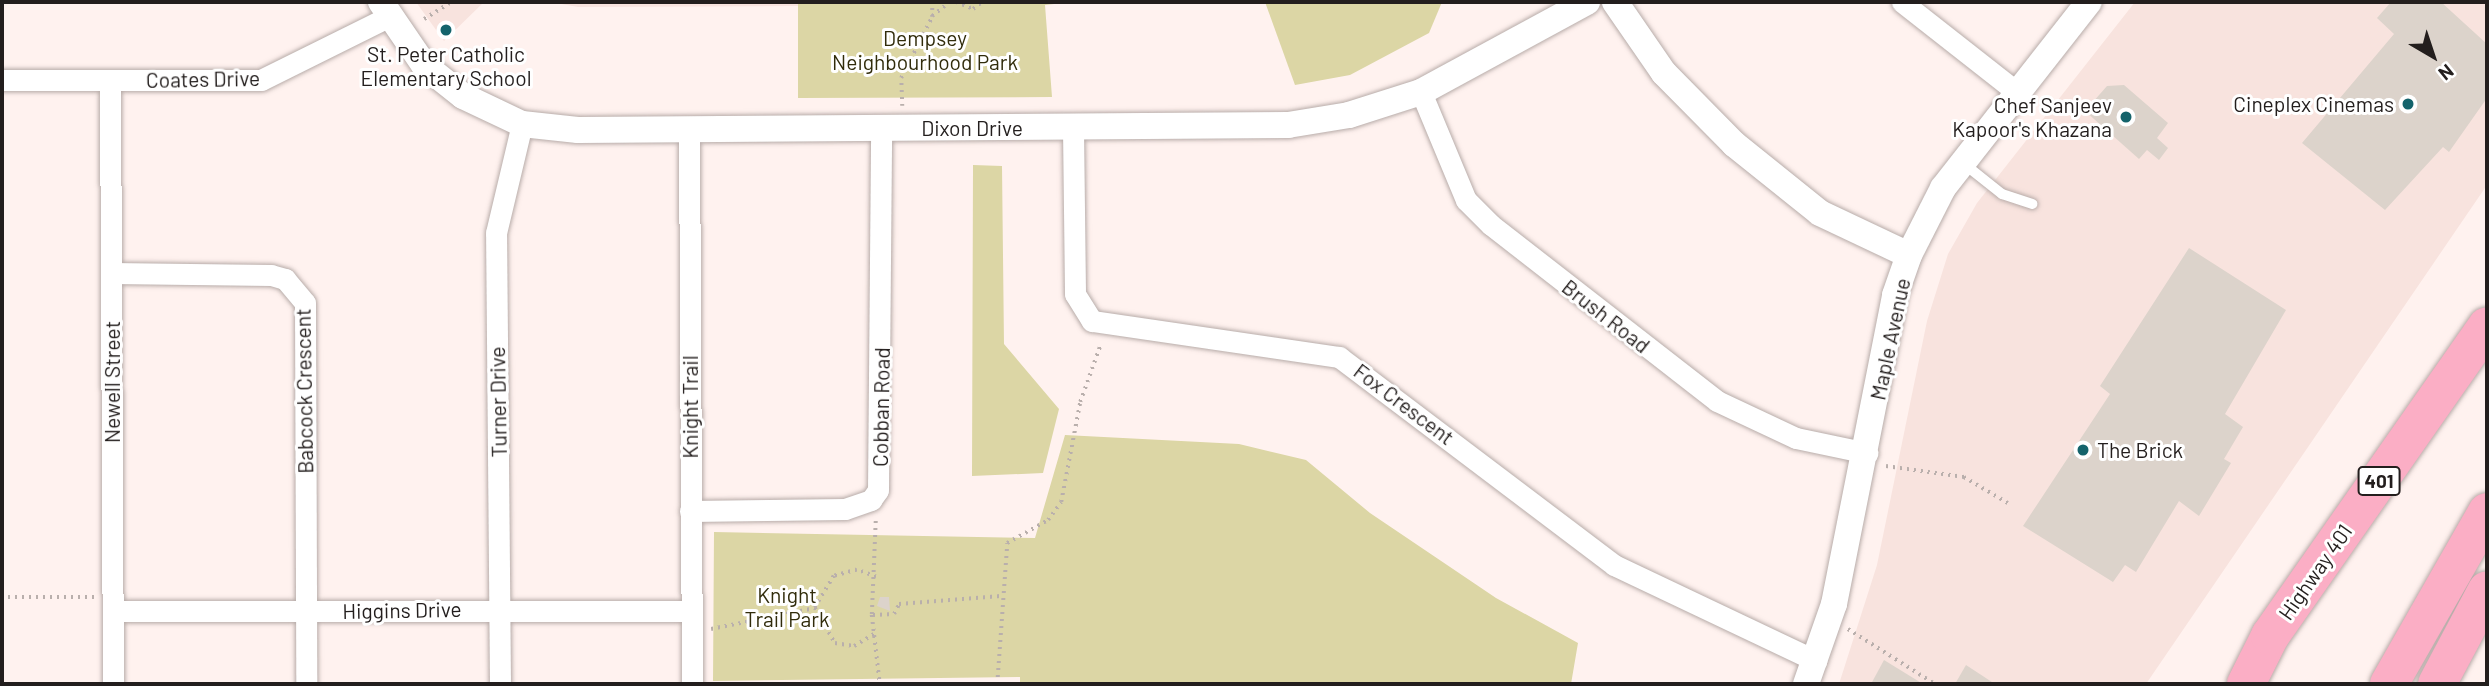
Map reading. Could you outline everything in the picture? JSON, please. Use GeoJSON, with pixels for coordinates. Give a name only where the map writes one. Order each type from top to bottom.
{"type":"FeatureCollection","features":[{"type":"Feature","properties":{"kind":"highway","name":"Highway 401"},"geometry":{"type":"LineString","coordinates":[[2246,684],[2270,636],[2487,326]]}},
{"type":"Feature","properties":{"kind":"highway"},"geometry":{"type":"LineString","coordinates":[[2389,684],[2487,512]]}},
{"type":"Feature","properties":{"kind":"highway"},"geometry":{"type":"LineString","coordinates":[[2437,684],[2487,590]]}},
{"type":"Feature","properties":{"kind":"highway"},"geometry":{"type":"LineString","coordinates":[[2238,684],[2270,636]]}},
{"type":"Feature","properties":{"kind":"street","name":"Dixon Drive"},"geometry":{"type":"LineString","coordinates":[[385,9],[449,87],[522,124],[689,129],[1073,128],[1288,125],[1349,115],[1421,92],[1587,2]]}},
{"type":"Feature","properties":{"kind":"street"},"geometry":{"type":"LineString","coordinates":[[1615,2],[1664,73],[1734,144],[1820,213],[1909,255]]}},
{"type":"Feature","properties":{"kind":"street"},"geometry":{"type":"LineString","coordinates":[[1902,2],[2018,93]]}},
{"type":"Feature","properties":{"kind":"street","name":"Maple Avenue"},"geometry":{"type":"LineString","coordinates":[[1811,672],[1877,459],[1895,295],[1909,255],[1962,162],[2089,2]]}},
{"type":"Feature","properties":{"kind":"street","name":"Coates Drive"},"geometry":{"type":"LineString","coordinates":[[2,80],[277,76],[385,9]]}},
{"type":"Feature","properties":{"kind":"street","name":"Newell Street"},"geometry":{"type":"LineString","coordinates":[[110,80],[111,273],[105,604],[113,684]]}},
{"type":"Feature","properties":{"kind":"street","name":"Brush Road"},"geometry":{"type":"LineString","coordinates":[[1421,92],[1466,200],[1491,225],[1717,401],[1796,438],[1877,459]]}},
{"type":"Feature","properties":{"kind":"street","name":"Turner Drive"},"geometry":{"type":"LineString","coordinates":[[499,684],[496,233],[522,124]]}},
{"type":"Feature","properties":{"kind":"street","name":"Cobban Road"},"geometry":{"type":"LineString","coordinates":[[690,511],[845,509],[871,500],[878,490],[881,128]]}},
{"type":"Feature","properties":{"kind":"street","name":"Fox Crescent"},"geometry":{"type":"LineString","coordinates":[[1073,128],[1075,294],[1092,321],[1339,357],[1614,565],[1811,672]]}},
{"type":"Feature","properties":{"kind":"street","name":"Knight Trail"},"geometry":{"type":"LineString","coordinates":[[689,129],[692,684]]}},
{"type":"Feature","properties":{"kind":"street","name":"Babcock Crescent"},"geometry":{"type":"LineString","coordinates":[[111,273],[271,275],[285,278],[300,295],[306,684]]}},
{"type":"Feature","properties":{"kind":"street","name":"Higgins Drive"},"geometry":{"type":"LineString","coordinates":[[105,604],[305,611],[692,611]]}},
{"type":"Feature","properties":{"kind":"lane"},"geometry":{"type":"LineString","coordinates":[[1962,162],[2001,194],[2032,204]]}},
{"type":"Feature","properties":{"kind":"path"},"geometry":{"type":"LineString","coordinates":[[424,19],[451,2]]}},
{"type":"Feature","properties":{"kind":"path"},"geometry":{"type":"LineString","coordinates":[[932,2],[932,17]]}},
{"type":"Feature","properties":{"kind":"path"},"geometry":{"type":"LineString","coordinates":[[902,112],[901,78],[932,17],[949,2]]}},
{"type":"Feature","properties":{"kind":"path"},"geometry":{"type":"LineString","coordinates":[[956,2],[973,9],[982,2]]}},
{"type":"Feature","properties":{"kind":"path"},"geometry":{"type":"LineString","coordinates":[[998,684],[1001,596],[1007,543],[1048,520],[1061,502],[1080,402],[1100,346]]}},
{"type":"Feature","properties":{"kind":"path"},"geometry":{"type":"LineString","coordinates":[[1877,459],[1964,477],[2008,503]]}},
{"type":"Feature","properties":{"kind":"path"},"geometry":{"type":"LineString","coordinates":[[876,521],[876,577],[872,615],[877,632],[880,684]]}},
{"type":"Feature","properties":{"kind":"path"},"geometry":{"type":"LineString","coordinates":[[705,629],[816,608],[834,576],[856,570],[876,577]]}},
{"type":"Feature","properties":{"kind":"path"},"geometry":{"type":"LineString","coordinates":[[872,615],[894,614],[899,604],[1001,596]]}},
{"type":"Feature","properties":{"kind":"path"},"geometry":{"type":"LineString","coordinates":[[8,597],[105,604]]}},
{"type":"Feature","properties":{"kind":"path"},"geometry":{"type":"LineString","coordinates":[[816,608],[835,643],[855,646],[877,632]]}},
{"type":"Feature","properties":{"kind":"path"},"geometry":{"type":"LineString","coordinates":[[1847,628],[1935,684]]}},
{"type":"Feature","properties":{"kind":"shaded area","name":"St. Peter Catholic Elementary School"},"geometry":{"type":"Polygon","coordinates":[[[416,2],[484,2],[444,41],[416,2]]]}},
{"type":"Feature","properties":{"kind":"shaded area"},"geometry":{"type":"Polygon","coordinates":[[[550,2],[798,2],[798,6],[578,7],[550,2]]]}},
{"type":"Feature","properties":{"kind":"shaded area"},"geometry":{"type":"Polygon","coordinates":[[[2135,2],[2487,2],[2487,185],[2146,684],[1839,684],[1877,565],[1927,321],[1948,254],[1977,203],[2135,2]]]}},
{"type":"Feature","properties":{"kind":"green space","name":"Dempsey Neighbourhood Park"},"geometry":{"type":"Polygon","coordinates":[[[798,2],[1072,2],[1045,5],[1052,97],[798,98],[798,2]]]}},
{"type":"Feature","properties":{"kind":"green space"},"geometry":{"type":"Polygon","coordinates":[[[1265,2],[1442,2],[1429,33],[1350,75],[1295,85],[1265,2]]]}},
{"type":"Feature","properties":{"kind":"green space"},"geometry":{"type":"Polygon","coordinates":[[[973,165],[1002,166],[1004,344],[1059,409],[1043,473],[972,476],[973,165]]]}},
{"type":"Feature","properties":{"kind":"green space","name":"Knight Trail Park"},"geometry":{"type":"Polygon","coordinates":[[[1065,435],[1239,444],[1306,460],[1370,513],[1496,598],[1578,643],[1571,684],[1020,684],[1020,677],[713,681],[714,532],[1035,538],[1065,435]]]}},
{"type":"Feature","properties":{"kind":"building","name":"Cineplex Cinemas"},"geometry":{"type":"Polygon","coordinates":[[[2391,2],[2441,2],[2487,44],[2487,98],[2449,152],[2443,147],[2385,210],[2302,143],[2394,34],[2377,18],[2391,2]]]}},
{"type":"Feature","properties":{"kind":"building","name":"Chef Sanjeev Kapoor's Khazana"},"geometry":{"type":"Polygon","coordinates":[[[2124,85],[2168,123],[2157,138],[2168,148],[2159,160],[2147,150],[2139,159],[2085,111],[2107,86],[2124,85]]]}},
{"type":"Feature","properties":{"kind":"building"},"geometry":{"type":"Polygon","coordinates":[[[2189,248],[2286,310],[2225,414],[2243,427],[2224,459],[2231,463],[2199,516],[2179,501],[2136,572],[2125,565],[2113,582],[2023,526],[2110,394],[2100,386],[2189,248]]]}},
{"type":"Feature","properties":{"kind":"building"},"geometry":{"type":"Polygon","coordinates":[[[880,597],[889,597],[890,611],[877,606],[880,597]]]}},
{"type":"Feature","properties":{"kind":"building"},"geometry":{"type":"Polygon","coordinates":[[[1884,660],[1923,684],[1871,684],[1884,660]]]}},
{"type":"Feature","properties":{"kind":"building"},"geometry":{"type":"Polygon","coordinates":[[[1966,665],[1995,684],[1955,684],[1966,665]]]}},
{"type":"Feature","properties":{"kind":"place","name":"St. Peter Catholic Elementary School"},"geometry":{"type":"Point","coordinates":[446,30]}},
{"type":"Feature","properties":{"kind":"place","name":"Cineplex Cinemas"},"geometry":{"type":"Point","coordinates":[2408,104]}},
{"type":"Feature","properties":{"kind":"place","name":"Chef Sanjeev Kapoor's Khazana"},"geometry":{"type":"Point","coordinates":[2126,117]}},
{"type":"Feature","properties":{"kind":"place","name":"The Brick"},"geometry":{"type":"Point","coordinates":[2083,450]}}]}
